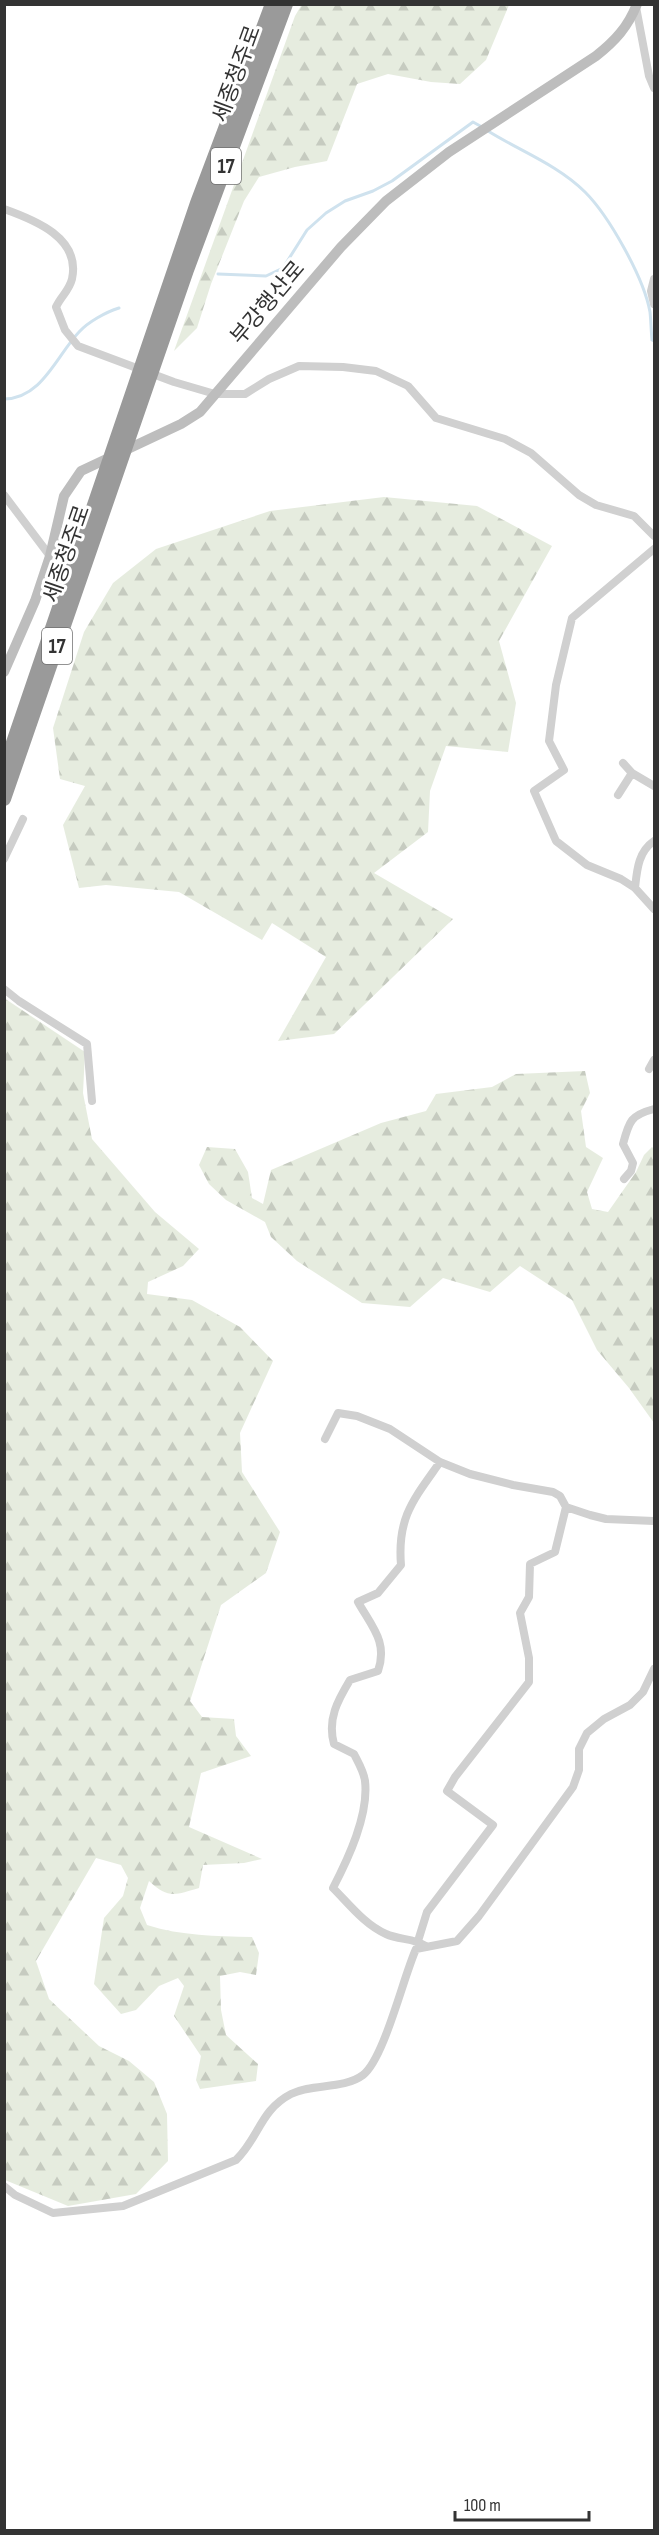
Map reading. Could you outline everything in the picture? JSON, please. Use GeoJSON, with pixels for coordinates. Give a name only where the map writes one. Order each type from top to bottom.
{"type":"FeatureCollection","features":[{"type":"Feature","properties":{"kind":"highway","name":"세종청주로"},"geometry":{"type":"LineString","coordinates":[[161,324],[196,203],[273,4]]}},
{"type":"Feature","properties":{"kind":"highway","name":"세종청주로"},"geometry":{"type":"LineString","coordinates":[[161,324],[285,4]]}},
{"type":"Feature","properties":{"kind":"highway","name":"17"},"geometry":{"type":"LineString","coordinates":[[103,494],[161,324]]}},
{"type":"Feature","properties":{"kind":"highway","name":"세종청주로"},"geometry":{"type":"LineString","coordinates":[[4,769],[103,494]]}},
{"type":"Feature","properties":{"kind":"highway","name":"세종청주로"},"geometry":{"type":"LineString","coordinates":[[4,799],[103,494]]}},
{"type":"Feature","properties":{"kind":"street"},"geometry":{"type":"LineString","coordinates":[[636,6],[649,76],[654,88]]}},
{"type":"Feature","properties":{"kind":"street","name":"부강행산로"},"geometry":{"type":"LineString","coordinates":[[4,672],[35,601],[50,556],[64,496],[81,471],[181,424],[200,412],[358,227],[415,177],[609,46],[626,28],[636,6]]}},
{"type":"Feature","properties":{"kind":"street"},"geometry":{"type":"LineString","coordinates":[[4,209],[35,220],[60,239],[70,252],[72,276],[68,291],[60,297],[56,306],[69,335],[77,345],[174,382],[215,394],[245,394],[269,379],[299,366],[343,367],[376,371],[408,386],[436,418],[505,439],[531,453],[579,495],[596,505],[634,516],[654,536]]}},
{"type":"Feature","properties":{"kind":"street"},"geometry":{"type":"LineString","coordinates":[[654,279],[651,291],[654,304]]}},
{"type":"Feature","properties":{"kind":"street"},"geometry":{"type":"LineString","coordinates":[[4,495],[50,556]]}},
{"type":"Feature","properties":{"kind":"street"},"geometry":{"type":"LineString","coordinates":[[654,549],[572,618],[556,685],[549,741],[564,770],[534,791],[556,841],[587,865],[621,879],[635,888],[654,909]]}},
{"type":"Feature","properties":{"kind":"street"},"geometry":{"type":"LineString","coordinates":[[623,763],[632,773],[654,786]]}},
{"type":"Feature","properties":{"kind":"street"},"geometry":{"type":"LineString","coordinates":[[618,795],[632,773]]}},
{"type":"Feature","properties":{"kind":"street"},"geometry":{"type":"LineString","coordinates":[[4,859],[23,819]]}},
{"type":"Feature","properties":{"kind":"street"},"geometry":{"type":"LineString","coordinates":[[635,888],[638,861],[649,845],[654,842]]}},
{"type":"Feature","properties":{"kind":"street"},"geometry":{"type":"LineString","coordinates":[[4,989],[38,1014],[87,1044],[92,1101]]}},
{"type":"Feature","properties":{"kind":"street"},"geometry":{"type":"LineString","coordinates":[[649,1069],[654,1060]]}},
{"type":"Feature","properties":{"kind":"street"},"geometry":{"type":"LineString","coordinates":[[624,1179],[631,1171],[633,1163],[624,1144],[627,1126],[637,1114],[654,1109]]}},
{"type":"Feature","properties":{"kind":"street"},"geometry":{"type":"LineString","coordinates":[[325,1439],[338,1413],[357,1416],[390,1429],[440,1461],[470,1474],[553,1492],[560,1496],[566,1507],[555,1552],[530,1564],[530,1597],[520,1613],[529,1658],[529,1682],[455,1777],[447,1791],[493,1825],[427,1912],[418,1941]]}},
{"type":"Feature","properties":{"kind":"street"},"geometry":{"type":"LineString","coordinates":[[426,1946],[418,1941],[399,1940],[383,1933],[368,1923],[333,1888],[351,1853],[362,1817],[365,1780],[354,1754],[334,1744],[332,1735],[335,1705],[350,1680],[378,1671],[382,1659],[382,1647],[358,1602],[378,1593],[401,1565],[401,1533],[408,1509],[440,1461]]}},
{"type":"Feature","properties":{"kind":"street"},"geometry":{"type":"LineString","coordinates":[[566,1507],[606,1519],[654,1521]]}},
{"type":"Feature","properties":{"kind":"street"},"geometry":{"type":"LineString","coordinates":[[4,2186],[15,2195],[53,2213],[123,2206],[236,2160],[248,2148],[267,2112],[292,2093],[341,2084],[363,2075],[381,2050],[406,1971],[416,1948],[457,1941],[573,1787],[579,1770],[579,1749],[587,1733],[604,1719],[630,1705],[643,1692],[654,1669]]}},
{"type":"Feature","properties":{"kind":"green space"},"geometry":{"type":"Polygon","coordinates":[[[302,4],[509,5],[486,60],[460,84],[431,82],[388,74],[357,84],[327,161],[259,177],[244,201],[211,284],[197,328],[174,351],[295,16],[302,4]]]}},
{"type":"Feature","properties":{"kind":"green space"},"geometry":{"type":"Polygon","coordinates":[[[384,497],[477,506],[552,546],[499,641],[516,703],[508,752],[446,746],[430,791],[428,832],[374,873],[453,919],[334,1034],[278,1041],[326,957],[272,923],[262,940],[179,892],[106,885],[79,888],[63,825],[85,786],[60,779],[53,728],[84,632],[113,583],[156,549],[270,511],[384,497]]]}},
{"type":"Feature","properties":{"kind":"green space"},"geometry":{"type":"Polygon","coordinates":[[[4,998],[85,1052],[83,1093],[92,1139],[155,1212],[199,1249],[183,1266],[148,1282],[147,1294],[192,1300],[240,1327],[273,1361],[240,1433],[242,1472],[280,1532],[266,1573],[221,1605],[190,1701],[202,1717],[234,1719],[236,1736],[251,1756],[201,1773],[189,1827],[262,1859],[244,1863],[203,1865],[199,1888],[178,1894],[161,1891],[149,1881],[140,1908],[147,1925],[160,1929],[199,1935],[252,1937],[259,1953],[256,1975],[240,1972],[220,1976],[221,2010],[226,2035],[258,2064],[256,2081],[200,2089],[196,2080],[201,2056],[174,2016],[184,1986],[178,1978],[159,1986],[136,2010],[121,2014],[94,1984],[104,1918],[123,1896],[128,1878],[121,1865],[96,1858],[36,1961],[49,1999],[99,2046],[129,2061],[154,2082],[167,2114],[168,2161],[136,2194],[68,2206],[5,2180],[4,998]]]}},
{"type":"Feature","properties":{"kind":"green space"},"geometry":{"type":"Polygon","coordinates":[[[585,1071],[590,1093],[581,1111],[586,1147],[603,1158],[587,1192],[592,1209],[608,1212],[636,1172],[644,1155],[652,1147],[654,1149],[654,1423],[629,1388],[597,1350],[572,1300],[520,1266],[490,1292],[443,1278],[410,1307],[362,1303],[297,1261],[271,1237],[265,1222],[226,1200],[209,1184],[199,1165],[207,1147],[235,1149],[248,1172],[252,1198],[263,1204],[271,1170],[381,1123],[426,1111],[436,1094],[492,1087],[516,1074],[585,1071]]]}},
{"type":"Feature","properties":{"kind":"waterway"},"geometry":{"type":"LineString","coordinates":[[218,274],[266,276],[283,268],[307,230],[326,213],[345,201],[392,181],[473,122],[482,127]]}},
{"type":"Feature","properties":{"kind":"waterway"},"geometry":{"type":"LineString","coordinates":[[488,131],[563,174],[585,192],[594,203],[615,232],[641,282],[650,312],[652,340],[654,341]]}},
{"type":"Feature","properties":{"kind":"waterway"},"geometry":{"type":"LineString","coordinates":[[4,399],[29,392],[48,374],[83,328],[119,308]]}}]}
